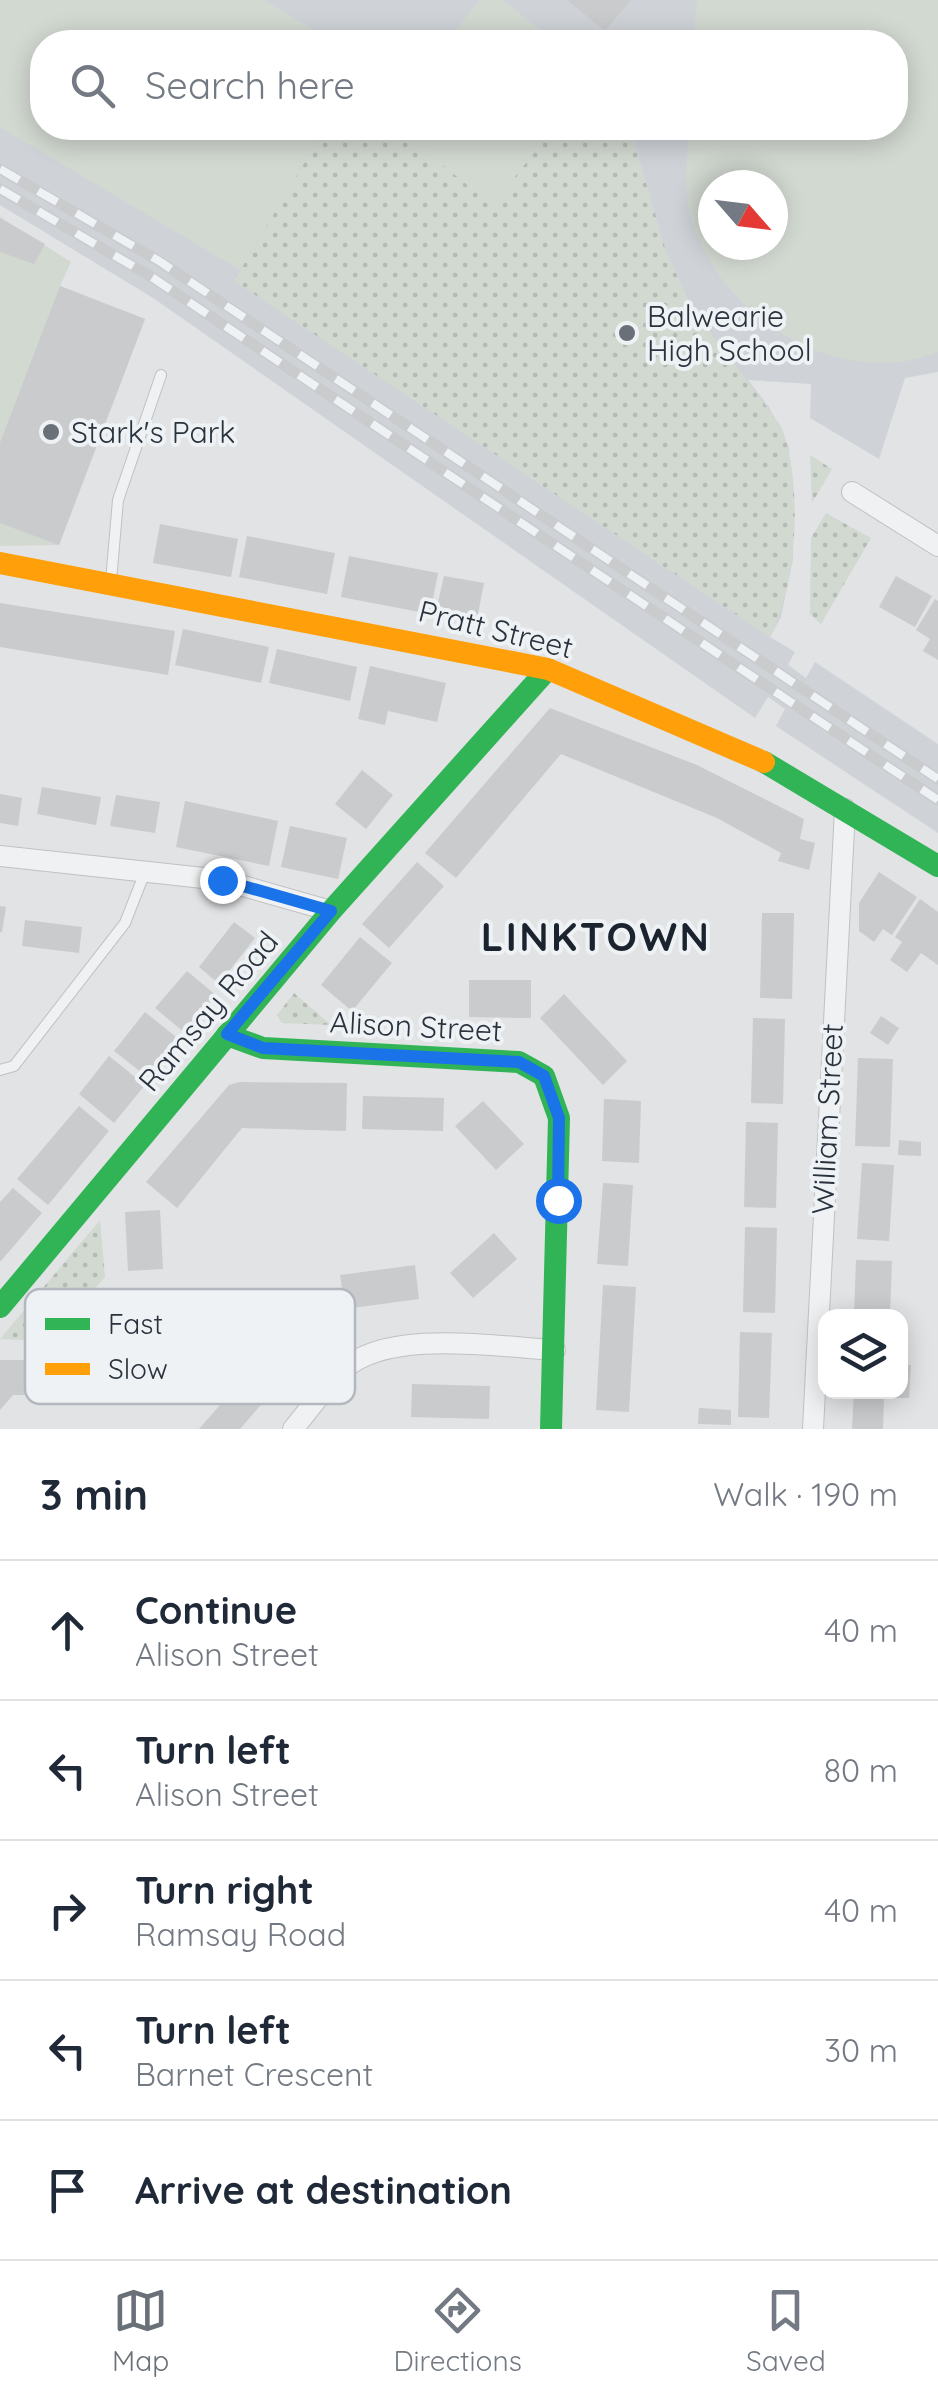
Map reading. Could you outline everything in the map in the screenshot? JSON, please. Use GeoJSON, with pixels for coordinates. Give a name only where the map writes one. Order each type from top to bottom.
{"type":"FeatureCollection","features":[{"type":"Feature","properties":{"kind":"street"},"geometry":{"type":"LineString","coordinates":[[852,492],[938,546]]}},
{"type":"Feature","properties":{"kind":"street","name":"Pratt Street"},"geometry":{"type":"LineString","coordinates":[[0,563],[548,668],[720,739],[938,866]]}},
{"type":"Feature","properties":{"kind":"street","name":"Ramsay Road"},"geometry":{"type":"LineString","coordinates":[[0,1306],[331,911],[548,668]]}},
{"type":"Feature","properties":{"kind":"street","name":"William Street"},"geometry":{"type":"LineString","coordinates":[[813,1429],[845,809]]}},
{"type":"Feature","properties":{"kind":"street"},"geometry":{"type":"LineString","coordinates":[[0,856],[222,880],[331,911]]}},
{"type":"Feature","properties":{"kind":"street","name":"Alison Street"},"geometry":{"type":"LineString","coordinates":[[227,1034],[263,1048],[519,1062],[544,1076],[559,1118],[551,1429]]}},
{"type":"Feature","properties":{"kind":"street"},"geometry":{"type":"LineString","coordinates":[[355,1363],[376,1352],[410,1344],[555,1350]]}},
{"type":"Feature","properties":{"kind":"street"},"geometry":{"type":"LineString","coordinates":[[293,1429],[314,1404]]}},
{"type":"Feature","properties":{"kind":"lane"},"geometry":{"type":"LineString","coordinates":[[111,582],[118,500],[161,375]]}},
{"type":"Feature","properties":{"kind":"lane"},"geometry":{"type":"LineString","coordinates":[[0,1070],[14,1066],[125,923],[144,872]]}},
{"type":"Feature","properties":{"kind":"shaded area","name":"Balwearie High School"},"geometry":{"type":"Polygon","coordinates":[[[0,0],[938,0],[938,372],[905,378],[879,459],[810,418],[811,384],[748,380],[769,407],[789,447],[793,559],[781,617],[770,637],[795,652],[788,665],[806,678],[815,662],[938,744],[938,833],[776,726],[785,709],[768,697],[755,718],[153,298],[0,205],[0,0]]]}},
{"type":"Feature","properties":{"kind":"shaded area"},"geometry":{"type":"Polygon","coordinates":[[[0,0],[264,0],[313,30],[30,30],[30,140],[318,140],[240,270],[0,127],[0,0]]]}},
{"type":"Feature","properties":{"kind":"shaded area"},"geometry":{"type":"Polygon","coordinates":[[[480,0],[503,0],[540,30],[456,30],[480,0]]]}},
{"type":"Feature","properties":{"kind":"shaded area"},"geometry":{"type":"Polygon","coordinates":[[[697,0],[938,0],[938,352],[901,362],[863,362],[826,354],[792,339],[760,318],[732,291],[710,260],[788,260],[788,170],[698,170],[698,236],[688,202],[688,140],[908,140],[908,30],[695,30],[697,0]]]}},
{"type":"Feature","properties":{"kind":"shaded area"},"geometry":{"type":"Polygon","coordinates":[[[318,140],[412,140],[492,204],[544,140],[634,140],[666,251],[692,308],[781,426],[788,449],[795,503],[792,562],[787,590],[770,637],[234,281],[318,140]]]}},
{"type":"Feature","properties":{"kind":"shaded area"},"geometry":{"type":"Polygon","coordinates":[[[412,140],[544,140],[492,205],[412,140]]]}},
{"type":"Feature","properties":{"kind":"shaded area","name":"Stark's Park"},"geometry":{"type":"Polygon","coordinates":[[[0,217],[71,262],[60,286],[145,319],[59,545],[0,546],[0,217]]]}},
{"type":"Feature","properties":{"kind":"shaded area"},"geometry":{"type":"Polygon","coordinates":[[[810,455],[832,469],[812,503],[810,455]]]}},
{"type":"Feature","properties":{"kind":"shaded area"},"geometry":{"type":"Polygon","coordinates":[[[826,513],[871,538],[821,624],[810,614],[811,538],[826,513]]]}},
{"type":"Feature","properties":{"kind":"shaded area"},"geometry":{"type":"Polygon","coordinates":[[[294,993],[331,1025],[282,1023],[277,1015],[294,993]]]}},
{"type":"Feature","properties":{"kind":"shaded area"},"geometry":{"type":"Polygon","coordinates":[[[100,1220],[105,1277],[95,1289],[42,1289],[100,1220]]]}},
{"type":"Feature","properties":{"kind":"shaded area"},"geometry":{"type":"Polygon","coordinates":[[[25,1309],[25,1340],[0,1339],[25,1309]]]}},
{"type":"Feature","properties":{"kind":"building"},"geometry":{"type":"Polygon","coordinates":[[[567,0],[631,0],[604,30],[567,0]]]}},
{"type":"Feature","properties":{"kind":"building"},"geometry":{"type":"Polygon","coordinates":[[[0,218],[45,244],[34,264],[0,252],[0,218]]]}},
{"type":"Feature","properties":{"kind":"building","name":"Stark's Park"},"geometry":{"type":"Polygon","coordinates":[[[60,286],[145,319],[59,545],[0,523],[0,443],[60,286]]]}},
{"type":"Feature","properties":{"kind":"building"},"geometry":{"type":"Polygon","coordinates":[[[160,524],[238,539],[231,577],[153,563],[160,524]]]}},
{"type":"Feature","properties":{"kind":"building"},"geometry":{"type":"Polygon","coordinates":[[[247,536],[335,553],[327,594],[239,577],[247,536]]]}},
{"type":"Feature","properties":{"kind":"building"},"geometry":{"type":"Polygon","coordinates":[[[349,556],[438,573],[430,614],[341,597],[349,556]]]}},
{"type":"Feature","properties":{"kind":"building"},"geometry":{"type":"Polygon","coordinates":[[[444,576],[484,583],[477,619],[436,611],[444,576]]]}},
{"type":"Feature","properties":{"kind":"building"},"geometry":{"type":"Polygon","coordinates":[[[896,576],[932,596],[915,627],[879,607],[896,576]]]}},
{"type":"Feature","properties":{"kind":"building"},"geometry":{"type":"Polygon","coordinates":[[[935,599],[938,660],[923,651],[930,639],[916,630],[935,599]]]}},
{"type":"Feature","properties":{"kind":"building"},"geometry":{"type":"Polygon","coordinates":[[[0,603],[175,631],[168,675],[0,647],[0,603]]]}},
{"type":"Feature","properties":{"kind":"building"},"geometry":{"type":"Polygon","coordinates":[[[183,629],[269,647],[261,683],[175,665],[183,629]]]}},
{"type":"Feature","properties":{"kind":"building"},"geometry":{"type":"Polygon","coordinates":[[[277,649],[357,667],[350,701],[269,683],[277,649]]]}},
{"type":"Feature","properties":{"kind":"building"},"geometry":{"type":"Polygon","coordinates":[[[370,666],[446,683],[437,722],[388,711],[385,725],[358,719],[370,666]]]}},
{"type":"Feature","properties":{"kind":"building"},"geometry":{"type":"Polygon","coordinates":[[[550,708],[697,765],[804,819],[800,839],[815,843],[809,870],[778,861],[781,853],[717,818],[561,754],[456,878],[425,853],[550,708]]]}},
{"type":"Feature","properties":{"kind":"building"},"geometry":{"type":"Polygon","coordinates":[[[362,770],[393,795],[366,829],[335,804],[362,770]]]}},
{"type":"Feature","properties":{"kind":"building"},"geometry":{"type":"Polygon","coordinates":[[[42,787],[101,797],[96,825],[37,814],[42,787]]]}},
{"type":"Feature","properties":{"kind":"building"},"geometry":{"type":"Polygon","coordinates":[[[0,794],[22,798],[18,826],[0,823],[0,794]]]}},
{"type":"Feature","properties":{"kind":"building"},"geometry":{"type":"Polygon","coordinates":[[[116,795],[160,802],[155,833],[110,826],[116,795]]]}},
{"type":"Feature","properties":{"kind":"building"},"geometry":{"type":"Polygon","coordinates":[[[185,801],[278,821],[269,866],[176,847],[185,801]]]}},
{"type":"Feature","properties":{"kind":"building"},"geometry":{"type":"Polygon","coordinates":[[[290,826],[347,838],[338,879],[281,867],[290,826]]]}},
{"type":"Feature","properties":{"kind":"building"},"geometry":{"type":"Polygon","coordinates":[[[417,862],[444,886],[389,948],[362,924],[417,862]]]}},
{"type":"Feature","properties":{"kind":"building"},"geometry":{"type":"Polygon","coordinates":[[[879,872],[917,897],[892,935],[883,929],[874,942],[859,931],[859,903],[879,872]]]}},
{"type":"Feature","properties":{"kind":"building"},"geometry":{"type":"Polygon","coordinates":[[[920,899],[938,912],[938,965],[921,953],[907,972],[890,960],[902,942],[895,937],[920,899]]]}},
{"type":"Feature","properties":{"kind":"building"},"geometry":{"type":"Polygon","coordinates":[[[0,906],[6,907],[2,932],[0,932],[0,906]]]}},
{"type":"Feature","properties":{"kind":"building"},"geometry":{"type":"Polygon","coordinates":[[[762,913],[794,913],[792,999],[760,998],[762,913]]]}},
{"type":"Feature","properties":{"kind":"building"},"geometry":{"type":"Polygon","coordinates":[[[25,920],[82,927],[79,953],[22,946],[25,920]]]}},
{"type":"Feature","properties":{"kind":"building"},"geometry":{"type":"Polygon","coordinates":[[[234,922],[255,938],[219,984],[199,967],[234,922]]]}},
{"type":"Feature","properties":{"kind":"building"},"geometry":{"type":"Polygon","coordinates":[[[360,937],[392,963],[352,1011],[321,985],[360,937]]]}},
{"type":"Feature","properties":{"kind":"building"},"geometry":{"type":"Polygon","coordinates":[[[187,971],[217,996],[185,1033],[155,1008],[187,971]]]}},
{"type":"Feature","properties":{"kind":"building"},"geometry":{"type":"Polygon","coordinates":[[[469,980],[531,980],[531,1018],[469,1017],[469,980]]]}},
{"type":"Feature","properties":{"kind":"building"},"geometry":{"type":"Polygon","coordinates":[[[564,994],[627,1061],[603,1085],[540,1018],[564,994]]]}},
{"type":"Feature","properties":{"kind":"building"},"geometry":{"type":"Polygon","coordinates":[[[145,1012],[181,1041],[150,1079],[114,1051],[145,1012]]]}},
{"type":"Feature","properties":{"kind":"building"},"geometry":{"type":"Polygon","coordinates":[[[881,1016],[899,1028],[888,1045],[870,1033],[881,1016]]]}},
{"type":"Feature","properties":{"kind":"building"},"geometry":{"type":"Polygon","coordinates":[[[753,1018],[785,1019],[783,1104],[751,1103],[753,1018]]]}},
{"type":"Feature","properties":{"kind":"building"},"geometry":{"type":"Polygon","coordinates":[[[109,1056],[145,1085],[114,1123],[79,1094],[109,1056]]]}},
{"type":"Feature","properties":{"kind":"building"},"geometry":{"type":"Polygon","coordinates":[[[858,1058],[893,1059],[890,1147],[855,1146],[858,1058]]]}},
{"type":"Feature","properties":{"kind":"building"},"geometry":{"type":"Polygon","coordinates":[[[347,1083],[346,1131],[242,1128],[177,1208],[146,1182],[229,1085],[347,1083]]]}},
{"type":"Feature","properties":{"kind":"building"},"geometry":{"type":"Polygon","coordinates":[[[363,1096],[444,1098],[443,1131],[362,1129],[363,1096]]]}},
{"type":"Feature","properties":{"kind":"building"},"geometry":{"type":"Polygon","coordinates":[[[604,1099],[641,1101],[639,1163],[602,1161],[604,1099]]]}},
{"type":"Feature","properties":{"kind":"building"},"geometry":{"type":"Polygon","coordinates":[[[483,1101],[524,1144],[496,1170],[455,1126],[483,1101]]]}},
{"type":"Feature","properties":{"kind":"building"},"geometry":{"type":"Polygon","coordinates":[[[79,1106],[109,1131],[48,1205],[17,1179],[79,1106]]]}},
{"type":"Feature","properties":{"kind":"building"},"geometry":{"type":"Polygon","coordinates":[[[746,1122],[778,1123],[776,1208],[744,1207],[746,1122]]]}},
{"type":"Feature","properties":{"kind":"building"},"geometry":{"type":"Polygon","coordinates":[[[899,1140],[921,1142],[921,1156],[898,1155],[899,1140]]]}},
{"type":"Feature","properties":{"kind":"building"},"geometry":{"type":"Polygon","coordinates":[[[862,1163],[894,1165],[889,1241],[857,1239],[862,1163]]]}},
{"type":"Feature","properties":{"kind":"building"},"geometry":{"type":"Polygon","coordinates":[[[603,1183],[633,1185],[628,1266],[597,1264],[603,1183]]]}},
{"type":"Feature","properties":{"kind":"building"},"geometry":{"type":"Polygon","coordinates":[[[13,1188],[42,1213],[0,1262],[0,1202],[13,1188]]]}},
{"type":"Feature","properties":{"kind":"building"},"geometry":{"type":"Polygon","coordinates":[[[160,1210],[163,1269],[128,1271],[125,1212],[160,1210]]]}},
{"type":"Feature","properties":{"kind":"building"},"geometry":{"type":"Polygon","coordinates":[[[745,1227],[777,1228],[775,1313],[743,1312],[745,1227]]]}},
{"type":"Feature","properties":{"kind":"building"},"geometry":{"type":"Polygon","coordinates":[[[494,1233],[517,1259],[473,1298],[450,1273],[494,1233]]]}},
{"type":"Feature","properties":{"kind":"building"},"geometry":{"type":"Polygon","coordinates":[[[856,1260],[892,1261],[890,1309],[854,1309],[856,1260]]]}},
{"type":"Feature","properties":{"kind":"building"},"geometry":{"type":"Polygon","coordinates":[[[415,1265],[419,1299],[355,1308],[355,1289],[342,1289],[340,1275],[415,1265]]]}},
{"type":"Feature","properties":{"kind":"building"},"geometry":{"type":"Polygon","coordinates":[[[603,1285],[636,1287],[629,1412],[596,1410],[603,1285]]]}},
{"type":"Feature","properties":{"kind":"building"},"geometry":{"type":"Polygon","coordinates":[[[740,1332],[772,1333],[769,1418],[738,1417],[740,1332]]]}},
{"type":"Feature","properties":{"kind":"building"},"geometry":{"type":"Polygon","coordinates":[[[0,1360],[25,1360],[25,1395],[13,1395],[0,1410],[0,1360]]]}},
{"type":"Feature","properties":{"kind":"building"},"geometry":{"type":"Polygon","coordinates":[[[908,1365],[911,1365],[908,1398],[908,1365]]]}},
{"type":"Feature","properties":{"kind":"building"},"geometry":{"type":"Polygon","coordinates":[[[412,1384],[490,1386],[489,1419],[411,1417],[412,1384]]]}},
{"type":"Feature","properties":{"kind":"building"},"geometry":{"type":"Polygon","coordinates":[[[854,1399],[884,1399],[883,1429],[852,1429],[854,1399]]]}},
{"type":"Feature","properties":{"kind":"building"},"geometry":{"type":"Polygon","coordinates":[[[221,1404],[262,1404],[240,1429],[199,1429],[221,1404]]]}},
{"type":"Feature","properties":{"kind":"building"},"geometry":{"type":"Polygon","coordinates":[[[699,1408],[731,1410],[731,1425],[698,1424],[699,1408]]]}},
{"type":"Feature","properties":{"kind":"railway"},"geometry":{"type":"LineString","coordinates":[[0,169],[159,261],[938,779]]}},
{"type":"Feature","properties":{"kind":"railway"},"geometry":{"type":"LineString","coordinates":[[0,189],[150,276],[938,800]]}},
{"type":"Feature","properties":{"kind":"traffic: fast"},"geometry":{"type":"LineString","coordinates":[[0,1307],[331,911],[548,669]]}},
{"type":"Feature","properties":{"kind":"traffic: fast"},"geometry":{"type":"LineString","coordinates":[[764,762],[938,866]]}},
{"type":"Feature","properties":{"kind":"traffic: fast"},"geometry":{"type":"LineString","coordinates":[[227,1035],[263,1048],[519,1062],[544,1076],[559,1118],[551,1429]]}},
{"type":"Feature","properties":{"kind":"traffic: slow"},"geometry":{"type":"LineString","coordinates":[[0,563],[548,669],[764,762]]}},
{"type":"Feature","properties":{"kind":"place","name":"Balwearie High School"},"geometry":{"type":"Point","coordinates":[627,333]}},
{"type":"Feature","properties":{"kind":"place","name":"Stark's Park"},"geometry":{"type":"Point","coordinates":[51,432]}},
{"type":"Feature","properties":{"kind":"district","name":"LINKTOWN"},"geometry":{"type":"Point","coordinates":[596,936]}},
{"type":"Feature","properties":{"kind":"route"},"geometry":{"type":"LineString","coordinates":[[222,880],[331,911],[227,1034],[263,1048],[519,1062],[544,1076],[559,1118],[558,1200]]}}]}
